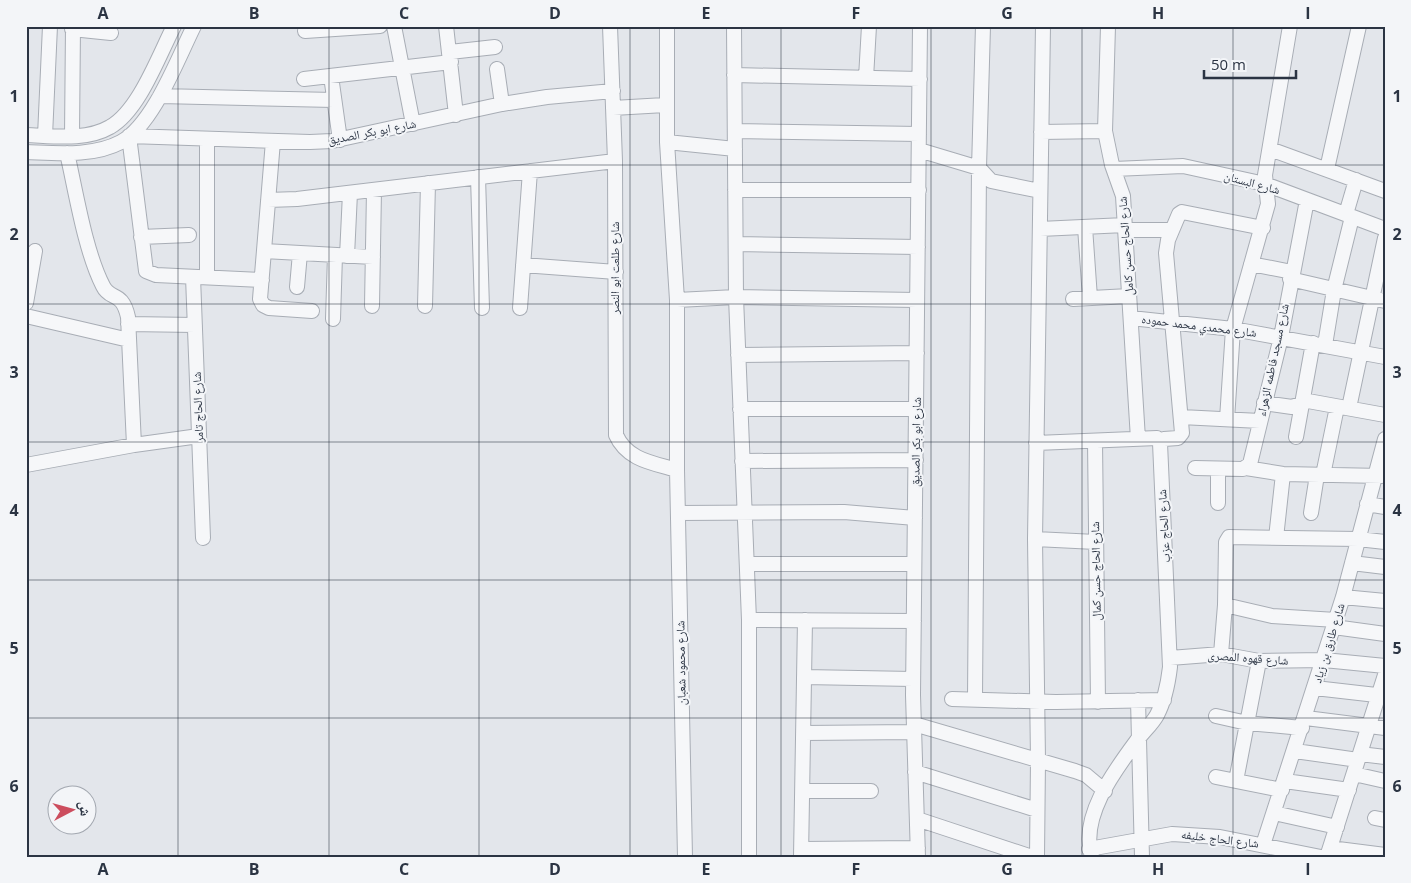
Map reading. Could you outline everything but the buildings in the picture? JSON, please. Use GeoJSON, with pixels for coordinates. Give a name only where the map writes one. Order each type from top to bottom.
{"type":"FeatureCollection","features":[{"type":"Feature","properties":{"kind":"street"},"geometry":{"type":"LineString","coordinates":[[45,136],[50,26]]}},
{"type":"Feature","properties":{"kind":"street"},"geometry":{"type":"LineString","coordinates":[[26,135],[72,136],[98,132],[111,127],[122,118],[141,90],[174,26]]}},
{"type":"Feature","properties":{"kind":"street"},"geometry":{"type":"LineString","coordinates":[[26,152],[66,153],[103,149],[121,142],[129,136],[146,117],[160,96],[194,26]]}},
{"type":"Feature","properties":{"kind":"street"},"geometry":{"type":"LineString","coordinates":[[305,32],[380,26]]}},
{"type":"Feature","properties":{"kind":"street"},"geometry":{"type":"LineString","coordinates":[[394,26],[413,124]]}},
{"type":"Feature","properties":{"kind":"street"},"geometry":{"type":"LineString","coordinates":[[446,26],[456,115]]}},
{"type":"Feature","properties":{"kind":"street","name":"شارع طلعت ابو النصر"},"geometry":{"type":"LineString","coordinates":[[610,26],[615,161],[616,435],[621,446],[630,454],[677,470]]}},
{"type":"Feature","properties":{"kind":"street","name":"شارع محمود شعبان"},"geometry":{"type":"LineString","coordinates":[[667,26],[667,142],[677,300],[677,470],[685,857]]}},
{"type":"Feature","properties":{"kind":"street"},"geometry":{"type":"LineString","coordinates":[[734,26],[736,297],[749,620],[749,857]]}},
{"type":"Feature","properties":{"kind":"street"},"geometry":{"type":"LineString","coordinates":[[866,78],[869,26]]}},
{"type":"Feature","properties":{"kind":"street","name":"شارع ابو بكر الصديق"},"geometry":{"type":"LineString","coordinates":[[918,853],[913,679],[919,190],[919,26]]}},
{"type":"Feature","properties":{"kind":"street"},"geometry":{"type":"LineString","coordinates":[[975,699],[979,168],[983,26]]}},
{"type":"Feature","properties":{"kind":"street"},"geometry":{"type":"LineString","coordinates":[[1036,857],[1038,760],[1035,540],[1043,26]]}},
{"type":"Feature","properties":{"kind":"street","name":"شارع الحاج حسن كامل"},"geometry":{"type":"LineString","coordinates":[[1108,26],[1105,131],[1123,196],[1138,439]]}},
{"type":"Feature","properties":{"kind":"street"},"geometry":{"type":"LineString","coordinates":[[1227,419],[1233,329],[1263,228],[1268,204],[1265,184],[1290,26]]}},
{"type":"Feature","properties":{"kind":"street"},"geometry":{"type":"LineString","coordinates":[[1327,169],[1360,26]]}},
{"type":"Feature","properties":{"kind":"street"},"geometry":{"type":"LineString","coordinates":[[72,136],[72,28],[111,33]]}},
{"type":"Feature","properties":{"kind":"street"},"geometry":{"type":"LineString","coordinates":[[304,79],[402,68],[495,47]]}},
{"type":"Feature","properties":{"kind":"street"},"geometry":{"type":"LineString","coordinates":[[497,69],[502,104]]}},
{"type":"Feature","properties":{"kind":"street"},"geometry":{"type":"LineString","coordinates":[[734,75],[920,80]]}},
{"type":"Feature","properties":{"kind":"street"},"geometry":{"type":"LineString","coordinates":[[331,76],[340,140]]}},
{"type":"Feature","properties":{"kind":"street","name":"شارع ابو بكر الصديق"},"geometry":{"type":"LineString","coordinates":[[129,136],[310,142],[340,140],[502,104],[547,97],[613,91]]}},
{"type":"Feature","properties":{"kind":"street"},"geometry":{"type":"LineString","coordinates":[[160,96],[334,100]]}},
{"type":"Feature","properties":{"kind":"street"},"geometry":{"type":"LineString","coordinates":[[613,108],[666,105]]}},
{"type":"Feature","properties":{"kind":"street"},"geometry":{"type":"LineString","coordinates":[[735,131],[919,134]]}},
{"type":"Feature","properties":{"kind":"street"},"geometry":{"type":"LineString","coordinates":[[1041,132],[1105,131]]}},
{"type":"Feature","properties":{"kind":"street"},"geometry":{"type":"LineString","coordinates":[[129,136],[146,271],[152,274],[262,280]]}},
{"type":"Feature","properties":{"kind":"street","name":"شارع الحاج تامر"},"geometry":{"type":"LineString","coordinates":[[202,538],[195,325],[200,277],[206,139]]}},
{"type":"Feature","properties":{"kind":"street"},"geometry":{"type":"LineString","coordinates":[[273,141],[260,299],[266,307],[312,311]]}},
{"type":"Feature","properties":{"kind":"street"},"geometry":{"type":"LineString","coordinates":[[667,142],[735,149]]}},
{"type":"Feature","properties":{"kind":"street"},"geometry":{"type":"LineString","coordinates":[[1270,149],[1385,191]]}},
{"type":"Feature","properties":{"kind":"street"},"geometry":{"type":"LineString","coordinates":[[919,150],[979,168],[991,181],[1040,191]]}},
{"type":"Feature","properties":{"kind":"street"},"geometry":{"type":"LineString","coordinates":[[66,153],[93,259],[102,286],[123,302],[128,324],[134,445]]}},
{"type":"Feature","properties":{"kind":"street"},"geometry":{"type":"LineString","coordinates":[[268,200],[288,200],[615,161]]}},
{"type":"Feature","properties":{"kind":"street","name":"شارع البستان"},"geometry":{"type":"LineString","coordinates":[[1114,169],[1183,166],[1265,184],[1385,229]]}},
{"type":"Feature","properties":{"kind":"street"},"geometry":{"type":"LineString","coordinates":[[520,308],[530,171]]}},
{"type":"Feature","properties":{"kind":"street"},"geometry":{"type":"LineString","coordinates":[[478,177],[482,308]]}},
{"type":"Feature","properties":{"kind":"street"},"geometry":{"type":"LineString","coordinates":[[1296,437],[1303,402],[1334,290],[1356,180]]}},
{"type":"Feature","properties":{"kind":"street"},"geometry":{"type":"LineString","coordinates":[[425,306],[428,184]]}},
{"type":"Feature","properties":{"kind":"street"},"geometry":{"type":"LineString","coordinates":[[372,306],[374,190]]}},
{"type":"Feature","properties":{"kind":"street"},"geometry":{"type":"LineString","coordinates":[[735,190],[919,190]]}},
{"type":"Feature","properties":{"kind":"street"},"geometry":{"type":"LineString","coordinates":[[333,318],[350,193]]}},
{"type":"Feature","properties":{"kind":"street","name":"شارع مسجد فاطمه الزهراء"},"geometry":{"type":"LineString","coordinates":[[1246,468],[1250,464],[1281,337],[1291,276],[1307,200]]}},
{"type":"Feature","properties":{"kind":"street"},"geometry":{"type":"LineString","coordinates":[[1036,442],[1157,438],[1161,440],[1180,437],[1181,416],[1166,252],[1172,230],[1179,214],[1186,211],[1263,228]]}},
{"type":"Feature","properties":{"kind":"street"},"geometry":{"type":"LineString","coordinates":[[1040,229],[1085,227],[1172,230]]}},
{"type":"Feature","properties":{"kind":"street"},"geometry":{"type":"LineString","coordinates":[[1085,227],[1090,298]]}},
{"type":"Feature","properties":{"kind":"street"},"geometry":{"type":"LineString","coordinates":[[141,237],[189,236]]}},
{"type":"Feature","properties":{"kind":"street"},"geometry":{"type":"LineString","coordinates":[[1312,513],[1320,475],[1343,408],[1359,351],[1378,299],[1385,238]]}},
{"type":"Feature","properties":{"kind":"street"},"geometry":{"type":"LineString","coordinates":[[736,244],[918,247]]}},
{"type":"Feature","properties":{"kind":"street"},"geometry":{"type":"LineString","coordinates":[[27,294],[35,251]]}},
{"type":"Feature","properties":{"kind":"street"},"geometry":{"type":"LineString","coordinates":[[264,251],[373,257]]}},
{"type":"Feature","properties":{"kind":"street"},"geometry":{"type":"LineString","coordinates":[[297,287],[300,253]]}},
{"type":"Feature","properties":{"kind":"street"},"geometry":{"type":"LineString","coordinates":[[1251,264],[1334,290],[1378,299]]}},
{"type":"Feature","properties":{"kind":"street"},"geometry":{"type":"LineString","coordinates":[[523,265],[616,272]]}},
{"type":"Feature","properties":{"kind":"street"},"geometry":{"type":"LineString","coordinates":[[1073,299],[1129,296]]}},
{"type":"Feature","properties":{"kind":"street"},"geometry":{"type":"LineString","coordinates":[[677,300],[736,297],[917,300]]}},
{"type":"Feature","properties":{"kind":"street"},"geometry":{"type":"LineString","coordinates":[[26,316],[129,340]]}},
{"type":"Feature","properties":{"kind":"street","name":"شارع محمدي محمد حموده"},"geometry":{"type":"LineString","coordinates":[[1131,318],[1233,329],[1385,357]]}},
{"type":"Feature","properties":{"kind":"street"},"geometry":{"type":"LineString","coordinates":[[128,324],[195,325]]}},
{"type":"Feature","properties":{"kind":"street"},"geometry":{"type":"LineString","coordinates":[[738,355],[916,353]]}},
{"type":"Feature","properties":{"kind":"street"},"geometry":{"type":"LineString","coordinates":[[1264,403],[1292,407],[1308,401],[1385,415]]}},
{"type":"Feature","properties":{"kind":"street"},"geometry":{"type":"LineString","coordinates":[[740,408],[916,409]]}},
{"type":"Feature","properties":{"kind":"street"},"geometry":{"type":"LineString","coordinates":[[1181,416],[1260,421]]}},
{"type":"Feature","properties":{"kind":"street"},"geometry":{"type":"LineString","coordinates":[[26,465],[134,445],[199,436]]}},
{"type":"Feature","properties":{"kind":"street","name":"شارع طارق بن زياد"},"geometry":{"type":"LineString","coordinates":[[1263,845],[1335,624],[1366,504],[1380,476],[1380,463],[1385,439]]}},
{"type":"Feature","properties":{"kind":"street","name":"شارع الحاج حسن كمال"},"geometry":{"type":"LineString","coordinates":[[1095,440],[1098,702]]}},
{"type":"Feature","properties":{"kind":"street","name":"شارع الحاج عزب"},"geometry":{"type":"LineString","coordinates":[[1091,853],[1088,833],[1091,817],[1105,791],[1139,738],[1156,717],[1164,700],[1170,658],[1161,440]]}},
{"type":"Feature","properties":{"kind":"street"},"geometry":{"type":"LineString","coordinates":[[742,461],[916,460]]}},
{"type":"Feature","properties":{"kind":"street"},"geometry":{"type":"LineString","coordinates":[[1195,468],[1246,468],[1283,474],[1380,476]]}},
{"type":"Feature","properties":{"kind":"street"},"geometry":{"type":"LineString","coordinates":[[1218,469],[1218,503]]}},
{"type":"Feature","properties":{"kind":"street"},"geometry":{"type":"LineString","coordinates":[[1276,538],[1283,474]]}},
{"type":"Feature","properties":{"kind":"street"},"geometry":{"type":"LineString","coordinates":[[1366,504],[1385,507]]}},
{"type":"Feature","properties":{"kind":"street"},"geometry":{"type":"LineString","coordinates":[[678,514],[844,512],[915,518]]}},
{"type":"Feature","properties":{"kind":"street"},"geometry":{"type":"LineString","coordinates":[[1221,654],[1225,605],[1226,542],[1232,536],[1358,539],[1385,542]]}},
{"type":"Feature","properties":{"kind":"street"},"geometry":{"type":"LineString","coordinates":[[1035,540],[1096,542]]}},
{"type":"Feature","properties":{"kind":"street"},"geometry":{"type":"LineString","coordinates":[[1352,563],[1385,567]]}},
{"type":"Feature","properties":{"kind":"street"},"geometry":{"type":"LineString","coordinates":[[747,564],[914,564]]}},
{"type":"Feature","properties":{"kind":"street"},"geometry":{"type":"LineString","coordinates":[[1343,597],[1385,601]]}},
{"type":"Feature","properties":{"kind":"street"},"geometry":{"type":"LineString","coordinates":[[1225,605],[1272,616],[1335,624],[1385,634]]}},
{"type":"Feature","properties":{"kind":"street"},"geometry":{"type":"LineString","coordinates":[[749,620],[914,621]]}},
{"type":"Feature","properties":{"kind":"street"},"geometry":{"type":"LineString","coordinates":[[805,620],[801,853],[918,853]]}},
{"type":"Feature","properties":{"kind":"street","name":"شارع قهوه المصرى"},"geometry":{"type":"LineString","coordinates":[[1170,658],[1221,654],[1259,661],[1324,660],[1385,666]]}},
{"type":"Feature","properties":{"kind":"street"},"geometry":{"type":"LineString","coordinates":[[1236,781],[1259,661]]}},
{"type":"Feature","properties":{"kind":"street"},"geometry":{"type":"LineString","coordinates":[[1326,854],[1337,827],[1369,727],[1381,696],[1385,675]]}},
{"type":"Feature","properties":{"kind":"street"},"geometry":{"type":"LineString","coordinates":[[804,677],[913,679]]}},
{"type":"Feature","properties":{"kind":"street"},"geometry":{"type":"LineString","coordinates":[[1315,688],[1381,696]]}},
{"type":"Feature","properties":{"kind":"street"},"geometry":{"type":"LineString","coordinates":[[952,699],[1098,702],[1164,700]]}},
{"type":"Feature","properties":{"kind":"street"},"geometry":{"type":"LineString","coordinates":[[1138,700],[1142,857]]}},
{"type":"Feature","properties":{"kind":"street"},"geometry":{"type":"LineString","coordinates":[[1216,716],[1247,723],[1304,723],[1385,728]]}},
{"type":"Feature","properties":{"kind":"street"},"geometry":{"type":"LineString","coordinates":[[803,733],[914,728],[1038,760],[1086,775],[1105,791]]}},
{"type":"Feature","properties":{"kind":"street"},"geometry":{"type":"LineString","coordinates":[[1295,751],[1359,757],[1385,757]]}},
{"type":"Feature","properties":{"kind":"street"},"geometry":{"type":"LineString","coordinates":[[915,772],[1037,810]]}},
{"type":"Feature","properties":{"kind":"street"},"geometry":{"type":"LineString","coordinates":[[1354,774],[1385,781]]}},
{"type":"Feature","properties":{"kind":"street"},"geometry":{"type":"LineString","coordinates":[[1216,777],[1283,786],[1348,790]]}},
{"type":"Feature","properties":{"kind":"street"},"geometry":{"type":"LineString","coordinates":[[802,791],[871,791]]}},
{"type":"Feature","properties":{"kind":"street"},"geometry":{"type":"LineString","coordinates":[[1274,814],[1337,827]]}},
{"type":"Feature","properties":{"kind":"street"},"geometry":{"type":"LineString","coordinates":[[917,819],[1032,857]]}},
{"type":"Feature","properties":{"kind":"street","name":"شارع الحاج خليفه"},"geometry":{"type":"LineString","coordinates":[[1091,853],[1141,839],[1172,834],[1220,837],[1326,854],[1385,855]]}}]}
